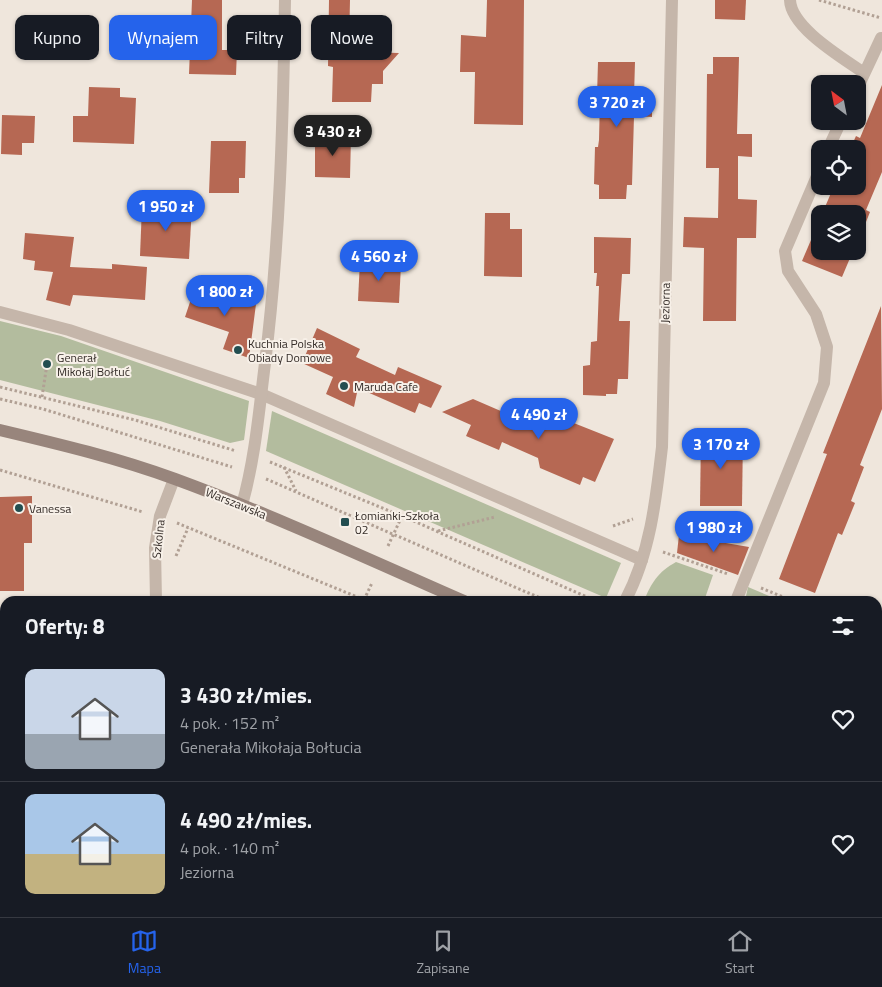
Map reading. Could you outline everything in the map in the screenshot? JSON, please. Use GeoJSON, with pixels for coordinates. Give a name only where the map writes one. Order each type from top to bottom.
{"type":"FeatureCollection","features":[{"type":"Feature","properties":{"kind":"street"},"geometry":{"type":"LineString","coordinates":[[242,505],[251,473],[274,286],[282,148],[285,0]]}},
{"type":"Feature","properties":{"kind":"street","name":"Jeziorna"},"geometry":{"type":"LineString","coordinates":[[627,596],[646,546],[656,503],[662,447],[672,0]]}},
{"type":"Feature","properties":{"kind":"street"},"geometry":{"type":"LineString","coordinates":[[790,0],[793,13],[819,40],[864,73],[881,38]]}},
{"type":"Feature","properties":{"kind":"street"},"geometry":{"type":"LineString","coordinates":[[738,596],[824,383],[827,348],[816,314],[788,271],[785,251],[811,190]]}},
{"type":"Feature","properties":{"kind":"street"},"geometry":{"type":"LineString","coordinates":[[0,312],[69,330],[261,394],[642,560]]}},
{"type":"Feature","properties":{"kind":"street","name":"Warszawska"},"geometry":{"type":"LineString","coordinates":[[0,430],[89,451],[174,479],[242,505],[452,596]]}},
{"type":"Feature","properties":{"kind":"street","name":"Szkolna"},"geometry":{"type":"LineString","coordinates":[[156,596],[155,548],[160,516],[174,479]]}},
{"type":"Feature","properties":{"kind":"path"},"geometry":{"type":"LineString","coordinates":[[819,0],[882,18]]}},
{"type":"Feature","properties":{"kind":"path"},"geometry":{"type":"LineString","coordinates":[[42,397],[47,364]]}},
{"type":"Feature","properties":{"kind":"path"},"geometry":{"type":"LineString","coordinates":[[0,387],[135,420],[284,467],[438,531],[585,596]]}},
{"type":"Feature","properties":{"kind":"path"},"geometry":{"type":"LineString","coordinates":[[0,398],[43,409],[251,473],[537,596]]}},
{"type":"Feature","properties":{"kind":"path"},"geometry":{"type":"LineString","coordinates":[[284,467],[296,491]]}},
{"type":"Feature","properties":{"kind":"path"},"geometry":{"type":"LineString","coordinates":[[0,470],[144,512]]}},
{"type":"Feature","properties":{"kind":"path"},"geometry":{"type":"LineString","coordinates":[[438,531],[526,510]]}},
{"type":"Feature","properties":{"kind":"path"},"geometry":{"type":"LineString","coordinates":[[388,546],[402,516]]}},
{"type":"Feature","properties":{"kind":"path"},"geometry":{"type":"LineString","coordinates":[[174,522],[354,596]]}},
{"type":"Feature","properties":{"kind":"path"},"geometry":{"type":"LineString","coordinates":[[175,560],[188,528]]}},
{"type":"Feature","properties":{"kind":"path"},"geometry":{"type":"LineString","coordinates":[[646,546],[744,580],[781,596]]}},
{"type":"Feature","properties":{"kind":"path"},"geometry":{"type":"LineString","coordinates":[[368,596],[372,583]]}},
{"type":"Feature","properties":{"kind":"green space"},"geometry":{"type":"Polygon","coordinates":[[[0,321],[61,336],[249,401],[244,440],[230,443],[160,421],[0,380],[0,321]]]}},
{"type":"Feature","properties":{"kind":"green space"},"geometry":{"type":"Polygon","coordinates":[[[272,411],[621,563],[607,596],[601,596],[266,451],[272,411]]]}},
{"type":"Feature","properties":{"kind":"green space"},"geometry":{"type":"Polygon","coordinates":[[[676,562],[713,575],[706,596],[646,596],[656,578],[676,562]]]}},
{"type":"Feature","properties":{"kind":"green space"},"geometry":{"type":"Polygon","coordinates":[[[748,587],[769,596],[746,596],[748,587]]]}},
{"type":"Feature","properties":{"kind":"building"},"geometry":{"type":"Polygon","coordinates":[[[192,0],[222,0],[222,50],[227,50],[227,60],[237,60],[236,75],[189,74],[190,60],[217,60],[217,15],[191,15],[192,0]]]}},
{"type":"Feature","properties":{"kind":"building"},"geometry":{"type":"Polygon","coordinates":[[[329,0],[350,0],[350,15],[329,15],[329,0]]]}},
{"type":"Feature","properties":{"kind":"building"},"geometry":{"type":"Polygon","coordinates":[[[487,0],[524,0],[523,125],[474,124],[475,72],[460,72],[461,35],[486,37],[487,0]]]}},
{"type":"Feature","properties":{"kind":"building"},"geometry":{"type":"Polygon","coordinates":[[[715,0],[746,0],[745,20],[715,19],[715,0]]]}},
{"type":"Feature","properties":{"kind":"building"},"geometry":{"type":"Polygon","coordinates":[[[392,53],[399,53],[383,71],[383,84],[372,84],[371,102],[332,102],[333,67],[328,66],[328,60],[392,60],[392,53]]]}},
{"type":"Feature","properties":{"kind":"building"},"geometry":{"type":"Polygon","coordinates":[[[713,57],[739,57],[737,134],[752,134],[752,157],[738,156],[738,199],[757,200],[756,238],[737,238],[736,321],[703,321],[704,248],[683,247],[684,217],[718,218],[719,168],[706,168],[707,74],[713,74],[713,57]]]}},
{"type":"Feature","properties":{"kind":"building"},"geometry":{"type":"Polygon","coordinates":[[[598,62],[635,62],[634,96],[652,96],[652,117],[634,116],[632,185],[627,185],[626,199],[599,199],[599,185],[594,184],[595,147],[598,147],[599,140],[600,97],[597,96],[598,62]]]}},
{"type":"Feature","properties":{"kind":"building"},"geometry":{"type":"Polygon","coordinates":[[[882,85],[882,172],[866,210],[866,205],[826,205],[830,195],[866,195],[866,140],[854,140],[856,136],[860,138],[863,130],[866,130],[866,124],[882,85]]]}},
{"type":"Feature","properties":{"kind":"building"},"geometry":{"type":"Polygon","coordinates":[[[89,87],[120,88],[120,97],[136,98],[134,144],[73,142],[73,116],[88,116],[89,87]]]}},
{"type":"Feature","properties":{"kind":"building"},"geometry":{"type":"Polygon","coordinates":[[[2,115],[35,116],[34,143],[22,143],[22,155],[1,154],[2,115]]]}},
{"type":"Feature","properties":{"kind":"building"},"geometry":{"type":"Polygon","coordinates":[[[323,136],[351,136],[350,178],[315,177],[315,143],[322,143],[323,136]]]}},
{"type":"Feature","properties":{"kind":"building"},"geometry":{"type":"Polygon","coordinates":[[[211,141],[246,141],[245,178],[239,178],[239,193],[209,193],[211,141]]]}},
{"type":"Feature","properties":{"kind":"building"},"geometry":{"type":"Polygon","coordinates":[[[142,206],[192,206],[189,259],[140,256],[142,206]]]}},
{"type":"Feature","properties":{"kind":"building"},"geometry":{"type":"Polygon","coordinates":[[[866,210],[870,212],[866,222],[866,210]]]}},
{"type":"Feature","properties":{"kind":"building"},"geometry":{"type":"Polygon","coordinates":[[[485,213],[510,213],[510,229],[522,229],[522,277],[484,276],[485,213]]]}},
{"type":"Feature","properties":{"kind":"building"},"geometry":{"type":"Polygon","coordinates":[[[25,233],[74,237],[70,267],[112,269],[112,264],[147,267],[145,300],[73,295],[70,306],[46,300],[53,272],[34,270],[35,261],[23,259],[25,233]]]}},
{"type":"Feature","properties":{"kind":"building"},"geometry":{"type":"Polygon","coordinates":[[[594,237],[631,238],[630,274],[622,274],[619,321],[630,321],[628,379],[618,379],[617,394],[606,394],[606,396],[583,395],[583,366],[590,365],[591,342],[597,341],[599,286],[596,286],[597,273],[594,273],[594,237]]]}},
{"type":"Feature","properties":{"kind":"building"},"geometry":{"type":"Polygon","coordinates":[[[811,240],[811,260],[849,260],[842,277],[802,261],[811,240]]]}},
{"type":"Feature","properties":{"kind":"building"},"geometry":{"type":"Polygon","coordinates":[[[360,260],[401,265],[399,303],[358,301],[360,260]]]}},
{"type":"Feature","properties":{"kind":"building"},"geometry":{"type":"Polygon","coordinates":[[[196,284],[256,304],[249,358],[223,349],[229,332],[185,317],[196,284]]]}},
{"type":"Feature","properties":{"kind":"building"},"geometry":{"type":"Polygon","coordinates":[[[881,306],[882,409],[860,465],[864,467],[851,501],[855,503],[842,535],[838,533],[815,593],[779,579],[827,454],[823,453],[881,306]]]}},
{"type":"Feature","properties":{"kind":"building"},"geometry":{"type":"Polygon","coordinates":[[[317,328],[360,349],[356,357],[395,375],[398,367],[442,386],[431,408],[419,403],[415,413],[358,388],[354,407],[326,394],[333,377],[302,363],[317,328]]]}},
{"type":"Feature","properties":{"kind":"building"},"geometry":{"type":"Polygon","coordinates":[[[473,399],[540,428],[546,412],[614,439],[595,482],[583,477],[580,485],[540,468],[538,458],[502,442],[499,450],[466,436],[471,425],[442,412],[473,399]]]}},
{"type":"Feature","properties":{"kind":"building"},"geometry":{"type":"Polygon","coordinates":[[[701,435],[743,435],[742,506],[700,506],[701,435]]]}},
{"type":"Feature","properties":{"kind":"building"},"geometry":{"type":"Polygon","coordinates":[[[32,496],[32,543],[24,543],[24,591],[0,591],[0,497],[32,496]]]}},
{"type":"Feature","properties":{"kind":"building"},"geometry":{"type":"Polygon","coordinates":[[[679,535],[749,547],[738,575],[677,553],[679,535]]]}},
{"type":"Feature","properties":{"kind":"place","name":"Kuchnia Polska Obiady Domowe"},"geometry":{"type":"Point","coordinates":[238,350]}},
{"type":"Feature","properties":{"kind":"place","name":"Generał Mikołaj Bołtuć"},"geometry":{"type":"Point","coordinates":[47,364]}},
{"type":"Feature","properties":{"kind":"place","name":"Maruda Cafe"},"geometry":{"type":"Point","coordinates":[344,386]}},
{"type":"Feature","properties":{"kind":"place","name":"Vanessa"},"geometry":{"type":"Point","coordinates":[19,508]}},
{"type":"Feature","properties":{"kind":"place","name":"Łomianki-Szkoła 02"},"geometry":{"type":"Point","coordinates":[345,522]}}]}
